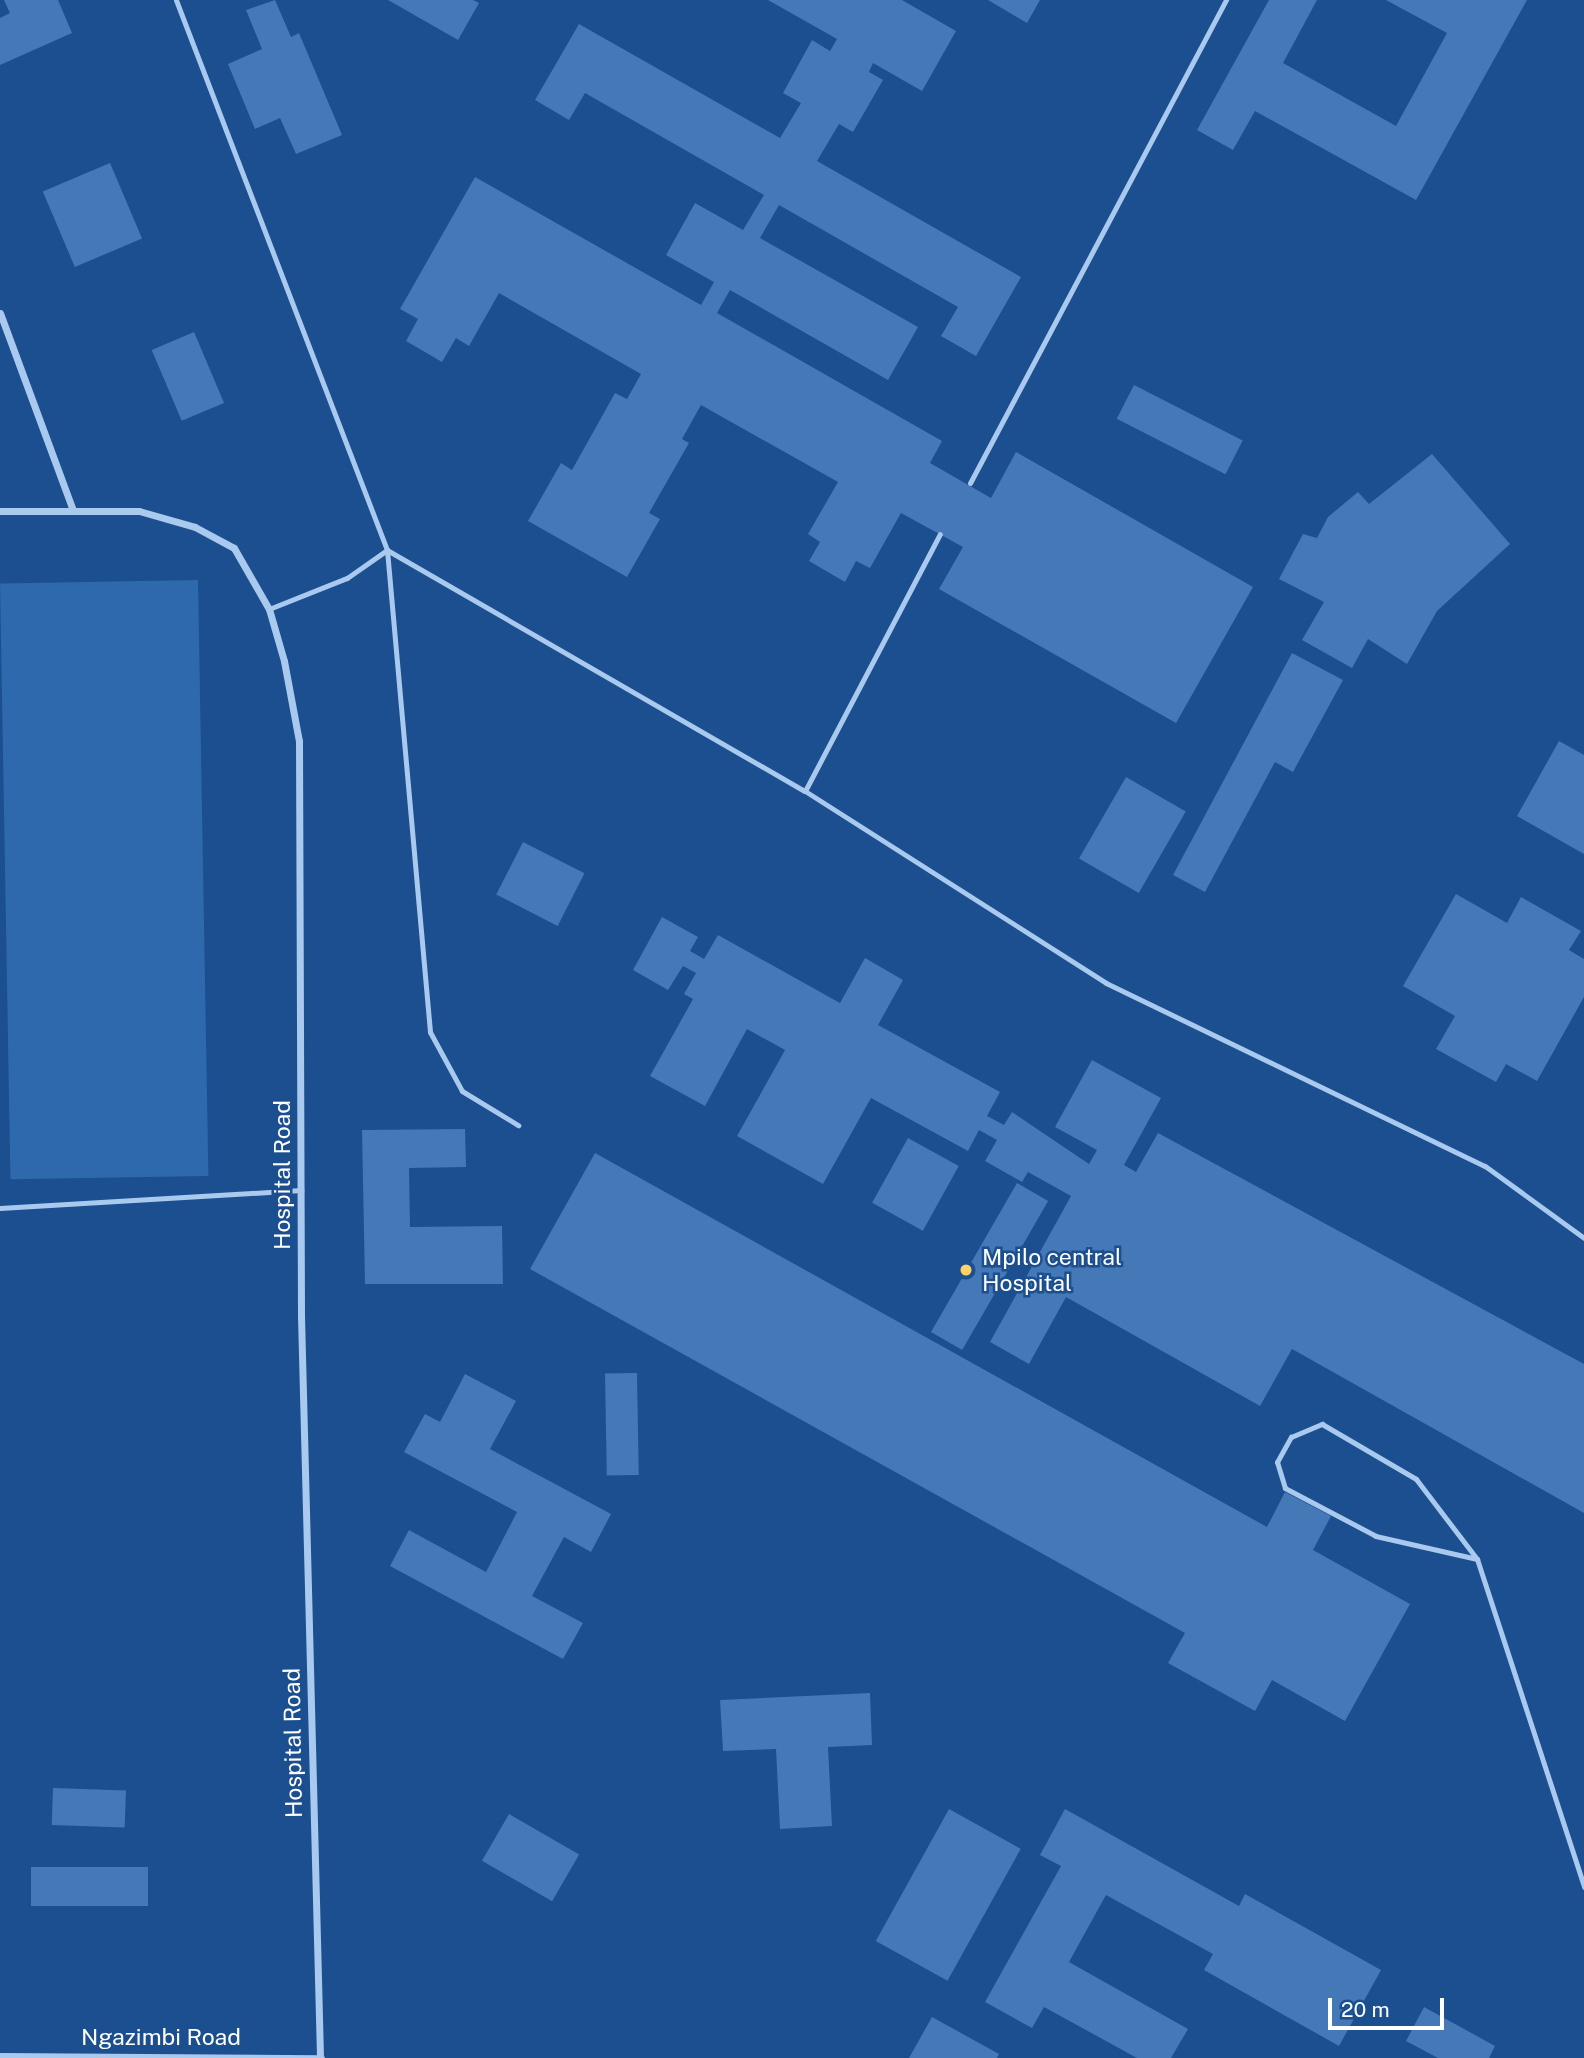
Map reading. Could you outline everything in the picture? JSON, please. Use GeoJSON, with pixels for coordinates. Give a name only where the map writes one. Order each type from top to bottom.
{"type":"FeatureCollection","features":[{"type":"Feature","properties":{"kind":"street"},"geometry":{"type":"LineString","coordinates":[[0,313],[73,510]]}},
{"type":"Feature","properties":{"kind":"street","name":"Hospital Road"},"geometry":{"type":"LineString","coordinates":[[0,511],[139,511],[195,527],[234,548],[269,609],[299,741],[301,1191],[321,2057]]}},
{"type":"Feature","properties":{"kind":"street","name":"Ngazimbi Road"},"geometry":{"type":"LineString","coordinates":[[0,2056],[321,2057]]}},
{"type":"Feature","properties":{"kind":"lane"},"geometry":{"type":"LineString","coordinates":[[176,0],[387,550],[430,1032],[463,1091],[518,1125]]}},
{"type":"Feature","properties":{"kind":"lane"},"geometry":{"type":"LineString","coordinates":[[970,483],[1226,0]]}},
{"type":"Feature","properties":{"kind":"lane"},"geometry":{"type":"LineString","coordinates":[[805,791],[940,534]]}},
{"type":"Feature","properties":{"kind":"lane"},"geometry":{"type":"LineString","coordinates":[[269,609],[348,578],[387,550]]}},
{"type":"Feature","properties":{"kind":"lane"},"geometry":{"type":"LineString","coordinates":[[387,550],[805,791],[1106,983],[1485,1166],[1584,1238]]}},
{"type":"Feature","properties":{"kind":"lane"},"geometry":{"type":"LineString","coordinates":[[0,1208],[301,1191]]}},
{"type":"Feature","properties":{"kind":"lane"},"geometry":{"type":"LineString","coordinates":[[1477,1559],[1376,1536],[1285,1488],[1278,1462],[1291,1437],[1322,1424],[1416,1479],[1477,1559],[1584,1887]]}},
{"type":"Feature","properties":{"kind":"shaded area"},"geometry":{"type":"Polygon","coordinates":[[[198,580],[208,1176],[10,1179],[0,583],[198,580]]]}},
{"type":"Feature","properties":{"kind":"building"},"geometry":{"type":"Polygon","coordinates":[[[4,0],[58,0],[72,33],[0,65],[0,18],[10,13],[4,0]]]}},
{"type":"Feature","properties":{"kind":"building"},"geometry":{"type":"Polygon","coordinates":[[[275,0],[291,37],[299,33],[342,135],[296,154],[280,118],[255,129],[228,64],[262,49],[246,10],[275,0]]]}},
{"type":"Feature","properties":{"kind":"building"},"geometry":{"type":"Polygon","coordinates":[[[388,0],[473,0],[479,3],[458,40],[388,0]]]}},
{"type":"Feature","properties":{"kind":"building"},"geometry":{"type":"Polygon","coordinates":[[[768,0],[902,0],[956,31],[922,91],[873,63],[869,72],[883,80],[853,132],[839,124],[817,161],[1021,277],[976,356],[941,336],[958,307],[779,205],[760,238],[918,327],[888,380],[730,290],[717,313],[942,441],[930,463],[991,498],[1016,452],[1253,587],[1176,723],[939,589],[963,547],[901,513],[870,568],[856,561],[845,582],[809,561],[820,542],[808,534],[838,482],[701,405],[682,439],[689,443],[649,513],[660,519],[627,577],[528,521],[561,463],[572,470],[615,393],[627,399],[641,374],[499,293],[469,346],[456,338],[442,362],[406,341],[418,319],[400,309],[475,177],[701,305],[714,282],[666,255],[695,203],[743,230],[764,195],[585,93],[569,120],[535,100],[579,24],[780,138],[801,103],[783,93],[812,40],[830,51],[837,39],[768,0]]]}},
{"type":"Feature","properties":{"kind":"building"},"geometry":{"type":"Polygon","coordinates":[[[988,0],[1040,0],[1027,23],[988,0]]]}},
{"type":"Feature","properties":{"kind":"building"},"geometry":{"type":"Polygon","coordinates":[[[1269,0],[1317,0],[1283,63],[1396,126],[1447,33],[1386,0],[1527,0],[1416,200],[1255,111],[1233,150],[1197,130],[1269,0]]]}},
{"type":"Feature","properties":{"kind":"building"},"geometry":{"type":"Polygon","coordinates":[[[110,163],[142,238],[75,267],[43,192],[110,163]]]}},
{"type":"Feature","properties":{"kind":"building"},"geometry":{"type":"Polygon","coordinates":[[[194,332],[224,403],[182,421],[152,350],[194,332]]]}},
{"type":"Feature","properties":{"kind":"building"},"geometry":{"type":"Polygon","coordinates":[[[1134,385],[1243,440],[1225,474],[1117,419],[1134,385]]]}},
{"type":"Feature","properties":{"kind":"building"},"geometry":{"type":"Polygon","coordinates":[[[1432,454],[1510,544],[1437,611],[1407,664],[1368,639],[1352,668],[1302,640],[1324,602],[1279,579],[1303,534],[1317,538],[1328,517],[1358,492],[1369,504],[1432,454]]]}},
{"type":"Feature","properties":{"kind":"building"},"geometry":{"type":"Polygon","coordinates":[[[1292,653],[1343,680],[1293,772],[1275,762],[1205,892],[1173,875],[1292,653]]]}},
{"type":"Feature","properties":{"kind":"building"},"geometry":{"type":"Polygon","coordinates":[[[1559,741],[1584,755],[1584,854],[1517,816],[1559,741]]]}},
{"type":"Feature","properties":{"kind":"building"},"geometry":{"type":"Polygon","coordinates":[[[1126,777],[1186,812],[1139,893],[1079,858],[1126,777]]]}},
{"type":"Feature","properties":{"kind":"building"},"geometry":{"type":"Polygon","coordinates":[[[523,842],[584,873],[558,926],[496,895],[523,842]]]}},
{"type":"Feature","properties":{"kind":"building"},"geometry":{"type":"Polygon","coordinates":[[[1456,894],[1507,923],[1521,897],[1581,931],[1569,950],[1584,959],[1584,997],[1537,1081],[1506,1064],[1496,1082],[1436,1049],[1455,1016],[1403,986],[1456,894]]]}},
{"type":"Feature","properties":{"kind":"building"},"geometry":{"type":"Polygon","coordinates":[[[662,917],[698,937],[690,951],[704,959],[718,935],[840,1003],[865,958],[903,980],[878,1025],[1000,1092],[987,1116],[1004,1125],[1012,1112],[1089,1164],[1097,1150],[1055,1127],[1092,1060],[1161,1098],[1124,1165],[1136,1172],[1158,1133],[1584,1364],[1584,1513],[1292,1349],[1260,1406],[1066,1297],[1029,1364],[990,1342],[1071,1196],[1028,1172],[1022,1182],[985,1161],[997,1140],[979,1130],[968,1151],[871,1098],[823,1184],[737,1136],[785,1050],[747,1029],[705,1106],[650,1076],[693,999],[684,994],[696,973],[683,966],[668,990],[633,970],[662,917]]]}},
{"type":"Feature","properties":{"kind":"building"},"geometry":{"type":"Polygon","coordinates":[[[465,1129],[466,1167],[409,1168],[410,1227],[502,1226],[503,1284],[365,1284],[362,1130],[465,1129]]]}},
{"type":"Feature","properties":{"kind":"building"},"geometry":{"type":"Polygon","coordinates":[[[908,1138],[959,1166],[923,1231],[872,1203],[908,1138]]]}},
{"type":"Feature","properties":{"kind":"building"},"geometry":{"type":"Polygon","coordinates":[[[595,1153],[1267,1527],[1285,1492],[1331,1516],[1313,1550],[1410,1604],[1345,1721],[1272,1680],[1255,1711],[1168,1663],[1185,1633],[530,1269],[595,1153]]]}},
{"type":"Feature","properties":{"kind":"building"},"geometry":{"type":"Polygon","coordinates":[[[1017,1183],[1048,1201],[962,1350],[931,1332],[1017,1183]]]}},
{"type":"Feature","properties":{"kind":"building"},"geometry":{"type":"Polygon","coordinates":[[[637,1373],[639,1475],[607,1476],[605,1374],[637,1373]]]}},
{"type":"Feature","properties":{"kind":"building"},"geometry":{"type":"Polygon","coordinates":[[[465,1374],[516,1401],[490,1449],[611,1514],[591,1552],[564,1537],[532,1596],[583,1623],[563,1659],[390,1566],[409,1530],[486,1572],[517,1512],[404,1452],[425,1414],[440,1422],[465,1374]]]}},
{"type":"Feature","properties":{"kind":"building"},"geometry":{"type":"Polygon","coordinates":[[[870,1693],[872,1745],[828,1747],[832,1826],[780,1829],[776,1749],[723,1751],[720,1700],[870,1693]]]}},
{"type":"Feature","properties":{"kind":"building"},"geometry":{"type":"Polygon","coordinates":[[[53,1788],[126,1791],[125,1828],[52,1825],[53,1788]]]}},
{"type":"Feature","properties":{"kind":"building"},"geometry":{"type":"Polygon","coordinates":[[[949,1809],[1021,1849],[948,1981],[876,1941],[949,1809]]]}},
{"type":"Feature","properties":{"kind":"building"},"geometry":{"type":"Polygon","coordinates":[[[1065,1809],[1239,1906],[1245,1894],[1381,1970],[1339,2046],[1204,1970],[1213,1954],[1106,1895],[1069,1962],[1188,2029],[1171,2058],[1137,2058],[1044,2007],[1032,2028],[985,2002],[1061,1866],[1040,1855],[1065,1809]]]}},
{"type":"Feature","properties":{"kind":"building"},"geometry":{"type":"Polygon","coordinates":[[[509,1814],[579,1854],[552,1901],[482,1861],[509,1814]]]}},
{"type":"Feature","properties":{"kind":"building"},"geometry":{"type":"Polygon","coordinates":[[[31,1867],[148,1867],[148,1906],[31,1906],[31,1867]]]}},
{"type":"Feature","properties":{"kind":"building"},"geometry":{"type":"Polygon","coordinates":[[[1424,2007],[1495,2046],[1489,2058],[1438,2058],[1406,2041],[1424,2007]]]}},
{"type":"Feature","properties":{"kind":"building"},"geometry":{"type":"Polygon","coordinates":[[[932,2017],[999,2054],[997,2058],[909,2058],[932,2017]]]}},
{"type":"Feature","properties":{"kind":"place","name":"Mpilo central Hospital"},"geometry":{"type":"Point","coordinates":[966,1270]}}]}
